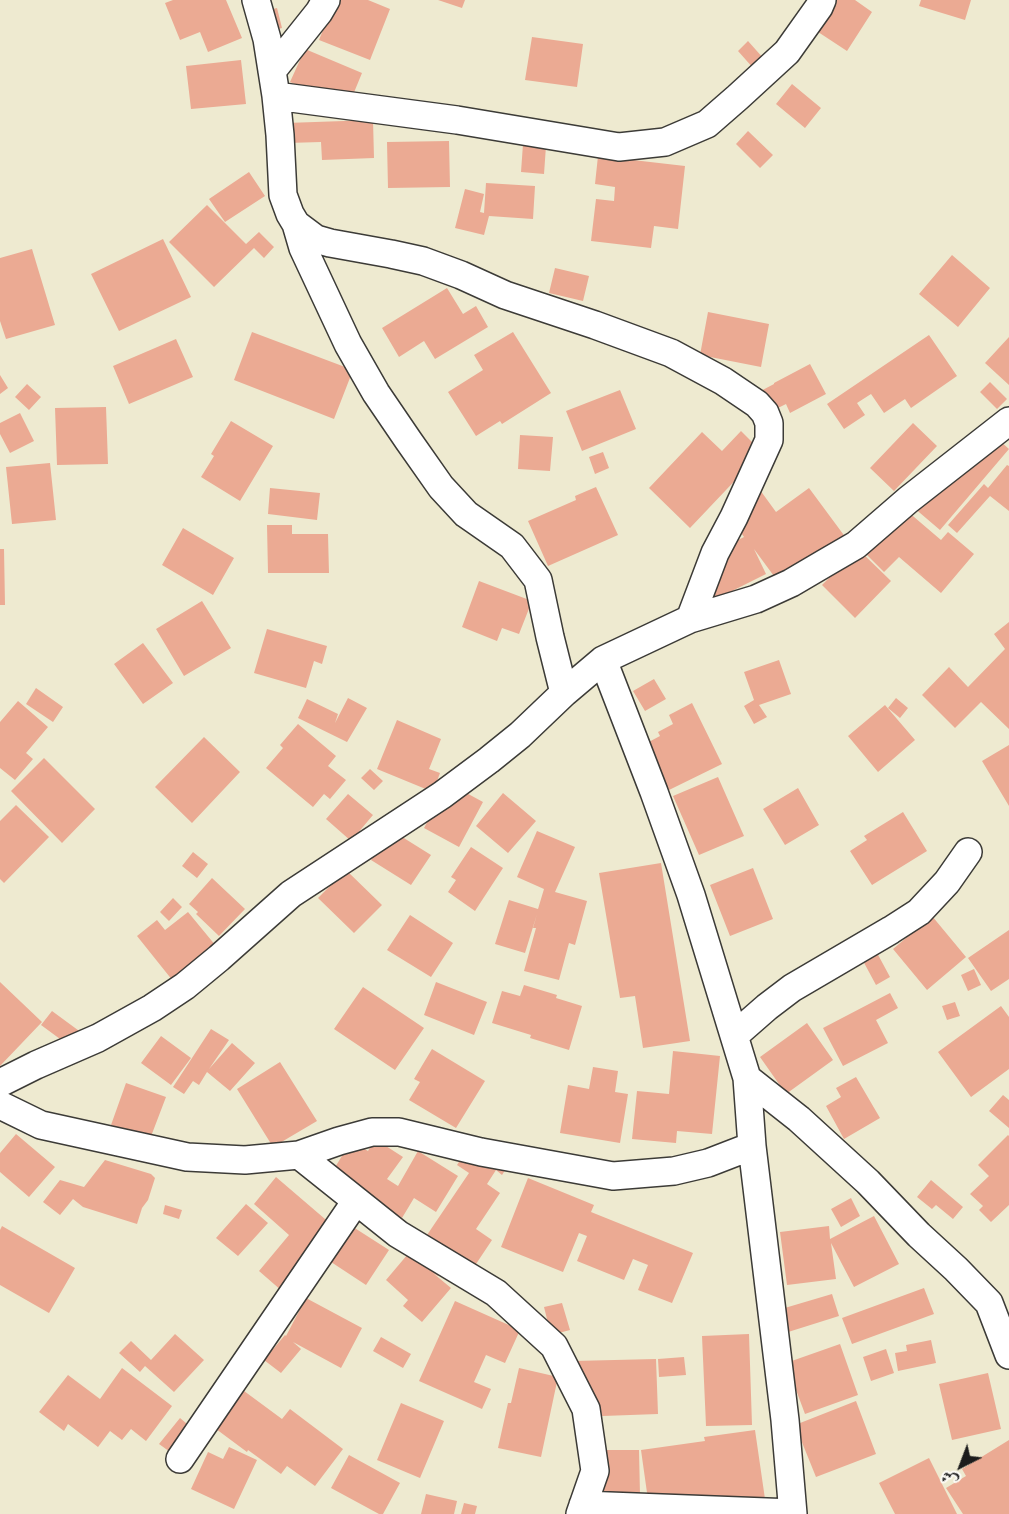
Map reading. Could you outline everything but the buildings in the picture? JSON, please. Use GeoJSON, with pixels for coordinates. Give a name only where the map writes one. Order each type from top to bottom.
{"type":"FeatureCollection","features":[{"type":"Feature","properties":{"kind":"street"},"geometry":{"type":"LineString","coordinates":[[256,0],[267,39],[274,83],[280,135],[283,195],[296,224],[303,248],[348,344],[376,393],[441,487],[466,514],[512,546],[538,580],[564,693]]}},
{"type":"Feature","properties":{"kind":"street"},"geometry":{"type":"LineString","coordinates":[[274,83],[326,0]]}},
{"type":"Feature","properties":{"kind":"street"},"geometry":{"type":"LineString","coordinates":[[274,83],[458,120],[619,147],[665,142],[707,124],[747,89],[787,52],[822,0]]}},
{"type":"Feature","properties":{"kind":"street"},"geometry":{"type":"LineString","coordinates":[[296,224],[316,239],[423,261],[461,274],[505,295],[595,324],[671,353],[723,381],[757,404],[765,413],[769,423],[770,440],[715,553],[690,619]]}},
{"type":"Feature","properties":{"kind":"street"},"geometry":{"type":"LineString","coordinates":[[0,1083],[98,1038],[152,1008],[185,986],[291,894],[442,795],[520,735],[603,660],[690,619],[756,599],[791,583],[856,545],[908,500],[1009,421]]}},
{"type":"Feature","properties":{"kind":"street"},"geometry":{"type":"LineString","coordinates":[[299,1155],[398,1234],[496,1293],[554,1346],[586,1409],[595,1471],[582,1509],[793,1513],[785,1420],[752,1146],[747,1078],[691,895],[603,660]]}},
{"type":"Feature","properties":{"kind":"street"},"geometry":{"type":"LineString","coordinates":[[735,1035],[792,988],[919,912],[947,882],[968,852]]}},
{"type":"Feature","properties":{"kind":"street"},"geometry":{"type":"LineString","coordinates":[[747,1078],[799,1119],[868,1182],[919,1235],[956,1269],[999,1301],[1009,1355]]}},
{"type":"Feature","properties":{"kind":"street"},"geometry":{"type":"LineString","coordinates":[[0,1105],[41,1125],[187,1157],[245,1160],[299,1155],[372,1132],[399,1132],[481,1152],[613,1176],[674,1171],[708,1163],[752,1146]]}},
{"type":"Feature","properties":{"kind":"street"},"geometry":{"type":"LineString","coordinates":[[180,1459],[356,1201]]}}]}
